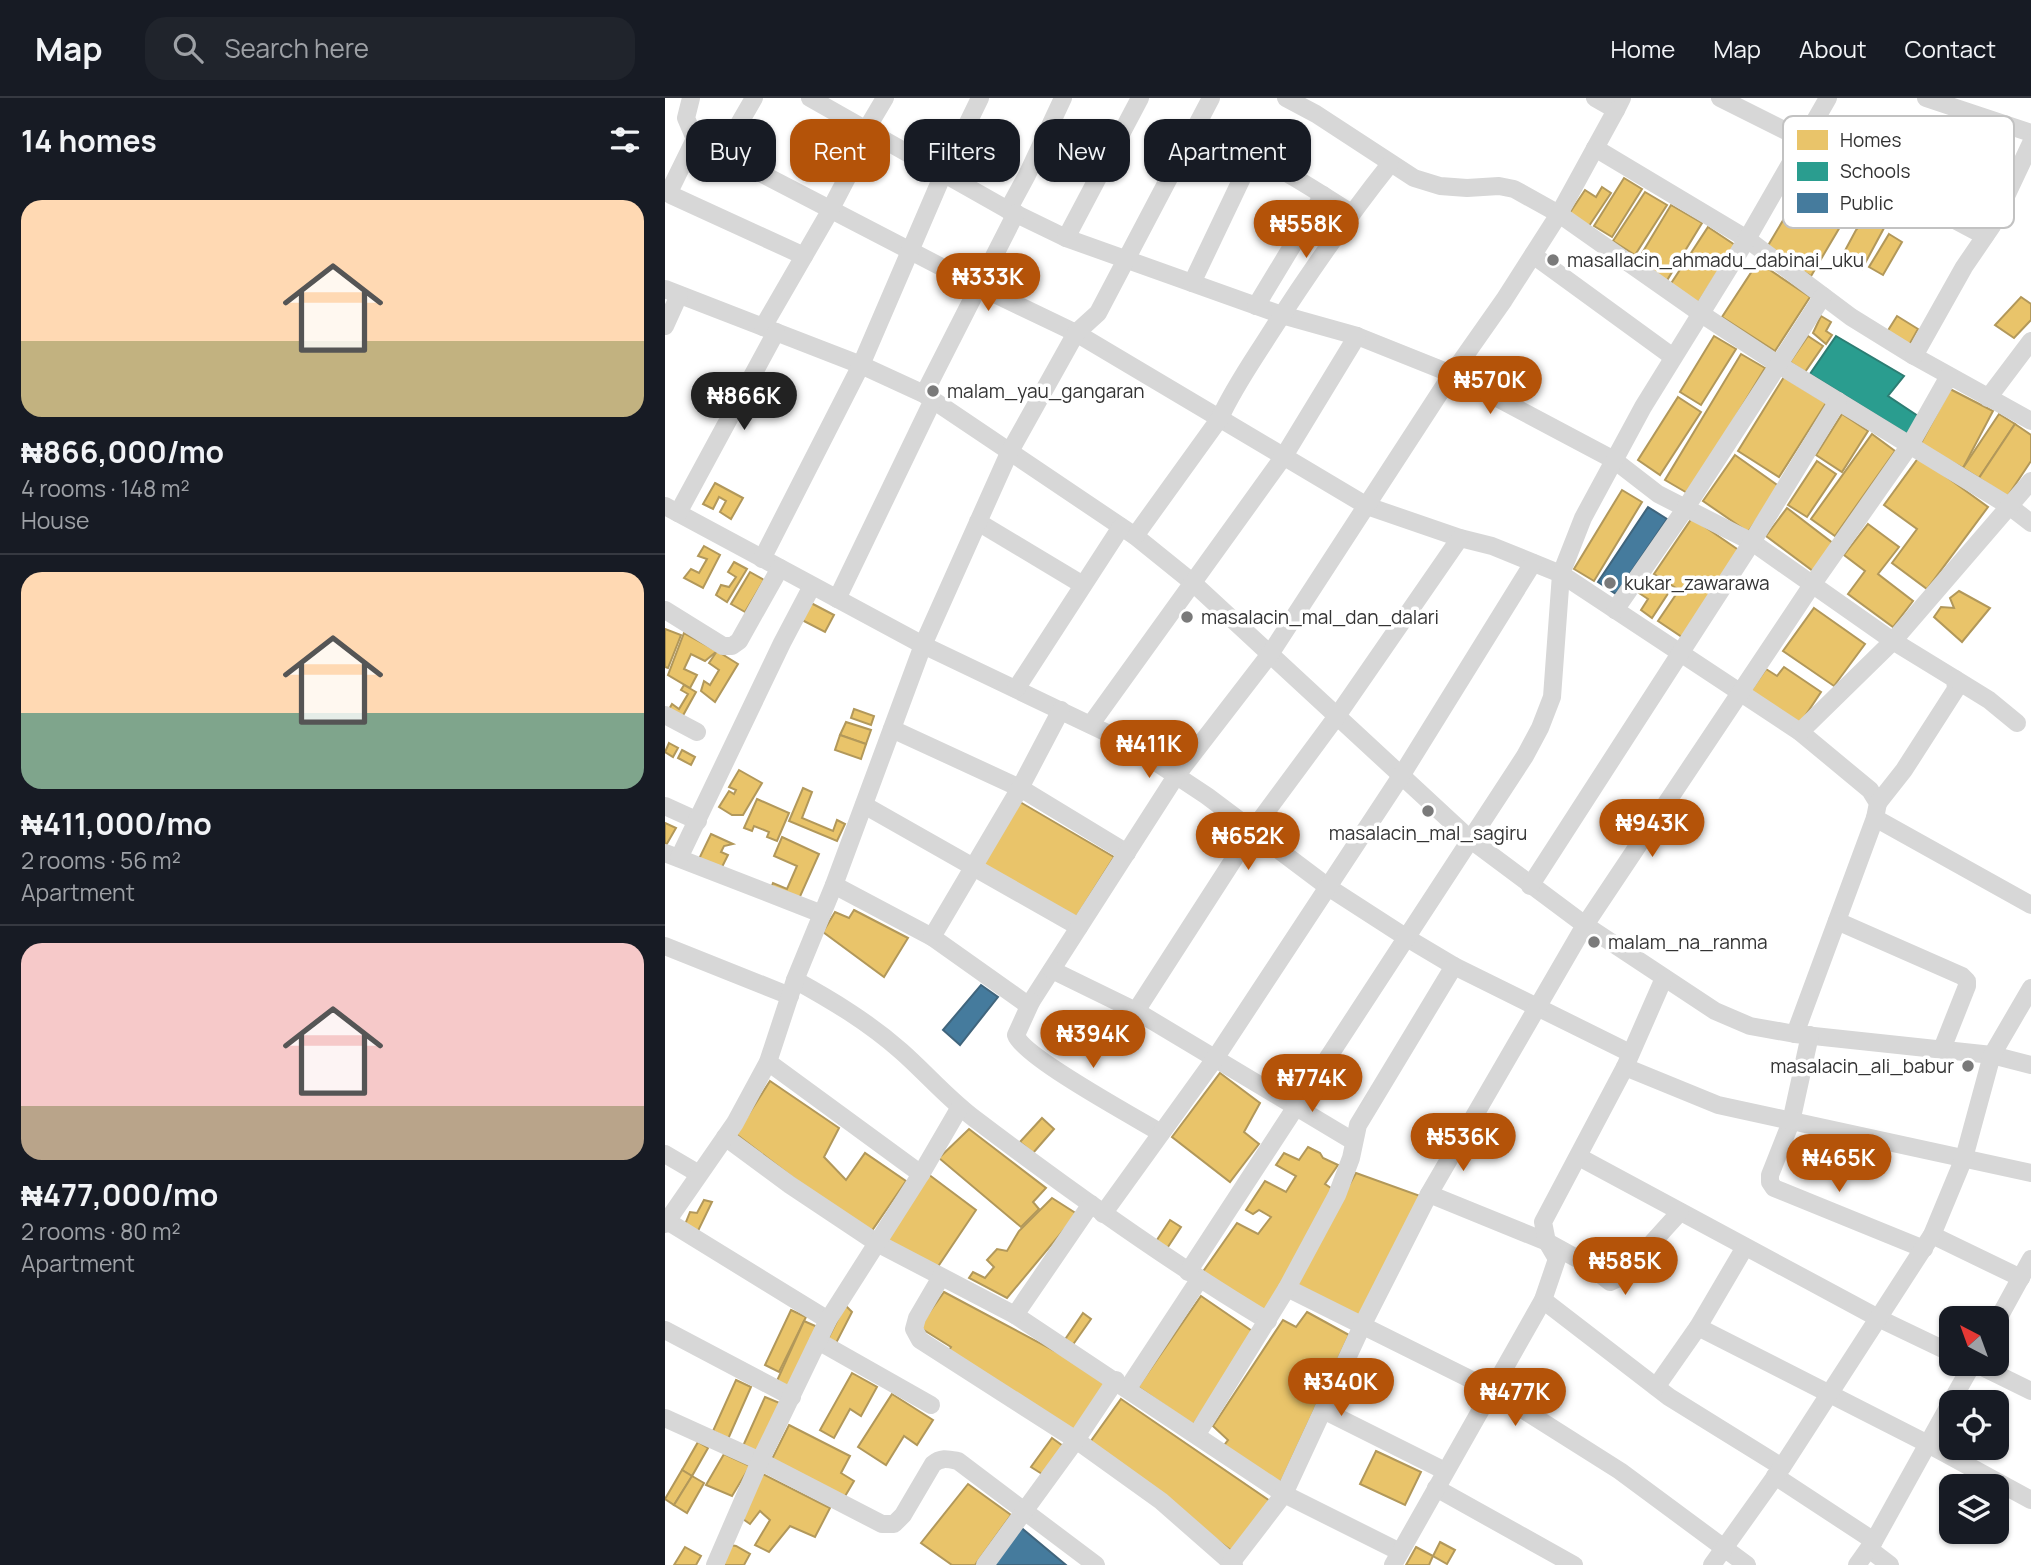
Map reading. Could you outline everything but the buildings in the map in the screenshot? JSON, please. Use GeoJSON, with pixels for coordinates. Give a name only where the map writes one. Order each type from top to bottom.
{"type":"FeatureCollection","features":[{"type":"Feature","properties":{"kind":"street"},"geometry":{"type":"LineString","coordinates":[[686,119],[691,98]]}},
{"type":"Feature","properties":{"kind":"street"},"geometry":{"type":"LineString","coordinates":[[742,119],[754,98]]}},
{"type":"Feature","properties":{"kind":"street"},"geometry":{"type":"LineString","coordinates":[[810,98],[847,119]]}},
{"type":"Feature","properties":{"kind":"street"},"geometry":{"type":"LineString","coordinates":[[873,119],[885,98]]}},
{"type":"Feature","properties":{"kind":"street"},"geometry":{"type":"LineString","coordinates":[[970,119],[980,98]]}},
{"type":"Feature","properties":{"kind":"street"},"geometry":{"type":"LineString","coordinates":[[837,599],[1063,98]]}},
{"type":"Feature","properties":{"kind":"street"},"geometry":{"type":"LineString","coordinates":[[1066,238],[1140,98]]}},
{"type":"Feature","properties":{"kind":"street"},"geometry":{"type":"LineString","coordinates":[[1200,119],[1211,98]]}},
{"type":"Feature","properties":{"kind":"street"},"geometry":{"type":"LineString","coordinates":[[1286,98],[1316,114],[1414,178],[1440,186],[1499,186],[1514,190],[1559,214],[1779,365],[2010,506],[2031,523]]}},
{"type":"Feature","properties":{"kind":"street"},"geometry":{"type":"LineString","coordinates":[[1161,1133],[1059,1072],[1019,1043],[1016,1035],[1031,1002],[1176,776],[1270,654],[1559,214],[1619,104],[1595,98]]}},
{"type":"Feature","properties":{"kind":"street"},"geometry":{"type":"LineString","coordinates":[[1720,98],[1783,130]]}},
{"type":"Feature","properties":{"kind":"street"},"geometry":{"type":"LineString","coordinates":[[1818,116],[1828,98]]}},
{"type":"Feature","properties":{"kind":"street"},"geometry":{"type":"LineString","coordinates":[[1926,98],[1980,116]]}},
{"type":"Feature","properties":{"kind":"street"},"geometry":{"type":"LineString","coordinates":[[2014,127],[2031,133]]}},
{"type":"Feature","properties":{"kind":"street"},"geometry":{"type":"LineString","coordinates":[[2014,192],[2024,177],[2031,143]]}},
{"type":"Feature","properties":{"kind":"street"},"geometry":{"type":"LineString","coordinates":[[1595,148],[1747,239],[1851,317],[1914,356],[2031,421]]}},
{"type":"Feature","properties":{"kind":"street"},"geometry":{"type":"LineString","coordinates":[[686,157],[670,190],[671,195],[804,256]]}},
{"type":"Feature","properties":{"kind":"street"},"geometry":{"type":"LineString","coordinates":[[1016,688],[1083,585],[1220,418],[1227,401],[1282,315],[1351,213],[1390,164]]}},
{"type":"Feature","properties":{"kind":"street"},"geometry":{"type":"LineString","coordinates":[[985,1565],[1076,1440],[1122,1384],[1193,1276],[1294,1107],[1525,756],[1552,697],[1561,574],[1583,518],[1673,357],[1783,176]]}},
{"type":"Feature","properties":{"kind":"street"},"geometry":{"type":"LineString","coordinates":[[775,182],[1076,333],[1367,506],[1460,538],[1492,546],[1561,574],[1800,732],[1870,790],[1877,811],[2031,905]]}},
{"type":"Feature","properties":{"kind":"street"},"geometry":{"type":"LineString","coordinates":[[844,182],[672,510],[923,645],[1124,741],[1328,887],[1407,938],[1628,1060],[1718,1105],[2031,1173]]}},
{"type":"Feature","properties":{"kind":"street"},"geometry":{"type":"LineString","coordinates":[[762,559],[861,365],[940,182]]}},
{"type":"Feature","properties":{"kind":"street"},"geometry":{"type":"LineString","coordinates":[[961,182],[1012,212],[1066,238],[1282,315],[1357,336],[1452,374],[1614,460],[1658,494],[1752,542],[1893,641],[1989,700],[2017,723]]}},
{"type":"Feature","properties":{"kind":"street"},"geometry":{"type":"LineString","coordinates":[[828,1320],[666,1222],[725,1137],[768,1062],[792,988],[834,885],[923,645],[1009,453],[1076,333],[1098,313],[1167,182]]}},
{"type":"Feature","properties":{"kind":"street"},"geometry":{"type":"LineString","coordinates":[[1192,283],[1240,182]]}},
{"type":"Feature","properties":{"kind":"street"},"geometry":{"type":"LineString","coordinates":[[1303,182],[1351,213]]}},
{"type":"Feature","properties":{"kind":"street"},"geometry":{"type":"LineString","coordinates":[[1256,306],[1324,195]]}},
{"type":"Feature","properties":{"kind":"street"},"geometry":{"type":"LineString","coordinates":[[1970,228],[1985,236]]}},
{"type":"Feature","properties":{"kind":"street"},"geometry":{"type":"LineString","coordinates":[[1914,356],[1964,267],[1990,228]]}},
{"type":"Feature","properties":{"kind":"street"},"geometry":{"type":"LineString","coordinates":[[1533,255],[1673,357]]}},
{"type":"Feature","properties":{"kind":"street"},"geometry":{"type":"LineString","coordinates":[[665,326],[672,292],[861,365],[929,397],[1128,532],[1192,582],[1471,840],[1585,925],[1715,1011],[1750,1026],[1992,1055],[2031,1065]]}},
{"type":"Feature","properties":{"kind":"street"},"geometry":{"type":"LineString","coordinates":[[1615,610],[1685,509],[1823,296]]}},
{"type":"Feature","properties":{"kind":"street"},"geometry":{"type":"LineString","coordinates":[[1091,724],[1284,456],[1357,336]]}},
{"type":"Feature","properties":{"kind":"street"},"geometry":{"type":"LineString","coordinates":[[1988,398],[2031,341]]}},
{"type":"Feature","properties":{"kind":"street"},"geometry":{"type":"LineString","coordinates":[[941,1277],[917,1318],[914,1329],[916,1335],[1076,1440],[1161,1501],[1233,1564],[1284,1494],[1362,1326],[1429,1194],[1585,925],[1812,585],[1910,445],[1949,376]]}},
{"type":"Feature","properties":{"kind":"street"},"geometry":{"type":"LineString","coordinates":[[1530,886],[1752,542],[1838,401]]}},
{"type":"Feature","properties":{"kind":"street"},"geometry":{"type":"LineString","coordinates":[[1800,732],[1893,641],[2031,481]]}},
{"type":"Feature","properties":{"kind":"street"},"geometry":{"type":"LineString","coordinates":[[978,522],[1083,585]]}},
{"type":"Feature","properties":{"kind":"street"},"geometry":{"type":"LineString","coordinates":[[1136,1011],[1252,831],[1337,716],[1460,538]]}},
{"type":"Feature","properties":{"kind":"street"},"geometry":{"type":"LineString","coordinates":[[1015,1315],[1097,1209],[1161,1133],[1214,1060],[1401,776],[1533,563]]}},
{"type":"Feature","properties":{"kind":"street"},"geometry":{"type":"LineString","coordinates":[[665,610],[723,646],[732,646],[739,641],[780,568]]}},
{"type":"Feature","properties":{"kind":"street"},"geometry":{"type":"LineString","coordinates":[[812,586],[782,643],[698,821],[672,855],[822,914]]}},
{"type":"Feature","properties":{"kind":"street"},"geometry":{"type":"LineString","coordinates":[[1955,679],[1957,690],[1877,811],[1837,921],[1803,1034],[1791,1122],[1770,1175],[1770,1182],[1774,1188],[2021,1278]]}},
{"type":"Feature","properties":{"kind":"street"},"geometry":{"type":"LineString","coordinates":[[932,937],[1020,788],[1061,710]]}},
{"type":"Feature","properties":{"kind":"street"},"geometry":{"type":"LineString","coordinates":[[665,715],[697,732]]}},
{"type":"Feature","properties":{"kind":"street"},"geometry":{"type":"LineString","coordinates":[[892,729],[1020,788],[1127,853]]}},
{"type":"Feature","properties":{"kind":"street"},"geometry":{"type":"LineString","coordinates":[[864,805],[1079,927]]}},
{"type":"Feature","properties":{"kind":"street"},"geometry":{"type":"LineString","coordinates":[[665,806],[698,821]]}},
{"type":"Feature","properties":{"kind":"street"},"geometry":{"type":"LineString","coordinates":[[834,885],[932,937],[1025,1003],[1031,1002]]}},
{"type":"Feature","properties":{"kind":"street"},"geometry":{"type":"LineString","coordinates":[[1837,921],[1929,960],[1967,981],[1942,1049]]}},
{"type":"Feature","properties":{"kind":"street"},"geometry":{"type":"LineString","coordinates":[[665,946],[792,988],[867,1023],[902,1051],[960,1107],[1097,1209],[1193,1276],[1268,1321]]}},
{"type":"Feature","properties":{"kind":"street"},"geometry":{"type":"LineString","coordinates":[[1197,1434],[1287,1288],[1337,1195],[1351,1158],[1358,1125],[1454,966]]}},
{"type":"Feature","properties":{"kind":"street"},"geometry":{"type":"LineString","coordinates":[[1052,970],[1136,1011],[1353,1141]]}},
{"type":"Feature","properties":{"kind":"street"},"geometry":{"type":"LineString","coordinates":[[725,1137],[790,1185],[877,1243],[1015,1315],[1284,1494],[1396,1558],[1543,1300],[1557,1259],[1547,1242],[1543,1222],[1628,1060],[1664,978]]}},
{"type":"Feature","properties":{"kind":"street"},"geometry":{"type":"LineString","coordinates":[[1712,1565],[1880,1319],[1928,1242],[1965,1158],[1992,1055],[2031,988]]}},
{"type":"Feature","properties":{"kind":"street"},"geometry":{"type":"LineString","coordinates":[[768,1062],[921,1174]]}},
{"type":"Feature","properties":{"kind":"street"},"geometry":{"type":"LineString","coordinates":[[715,1565],[759,1461],[828,1320],[921,1174],[960,1107]]}},
{"type":"Feature","properties":{"kind":"street"},"geometry":{"type":"LineString","coordinates":[[665,1154],[699,1174]]}},
{"type":"Feature","properties":{"kind":"street"},"geometry":{"type":"LineString","coordinates":[[1579,1157],[1880,1319],[1939,1347]]}},
{"type":"Feature","properties":{"kind":"street"},"geometry":{"type":"LineString","coordinates":[[1429,1194],[1547,1242],[1587,1264],[1610,1282],[1621,1277],[1681,1212]]}},
{"type":"Feature","properties":{"kind":"street"},"geometry":{"type":"LineString","coordinates":[[1656,1387],[1698,1327],[1745,1247]]}},
{"type":"Feature","properties":{"kind":"street"},"geometry":{"type":"LineString","coordinates":[[2005,1306],[2031,1259]]}},
{"type":"Feature","properties":{"kind":"street"},"geometry":{"type":"LineString","coordinates":[[1287,1288],[1492,1390],[1620,1471],[1747,1565]]}},
{"type":"Feature","properties":{"kind":"street"},"geometry":{"type":"LineString","coordinates":[[1543,1300],[1656,1387],[1778,1471],[1871,1545],[1890,1565]]}},
{"type":"Feature","properties":{"kind":"street"},"geometry":{"type":"LineString","coordinates":[[1698,1327],[1928,1444],[2031,1500]]}},
{"type":"Feature","properties":{"kind":"street"},"geometry":{"type":"LineString","coordinates":[[665,1330],[792,1397]]}},
{"type":"Feature","properties":{"kind":"street"},"geometry":{"type":"LineString","coordinates":[[818,1341],[931,1405]]}},
{"type":"Feature","properties":{"kind":"street"},"geometry":{"type":"LineString","coordinates":[[2000,1376],[2031,1391]]}},
{"type":"Feature","properties":{"kind":"street"},"geometry":{"type":"LineString","coordinates":[[1323,1410],[1445,1471]]}},
{"type":"Feature","properties":{"kind":"street"},"geometry":{"type":"LineString","coordinates":[[665,1418],[759,1461],[881,1524],[894,1524],[903,1515],[933,1464],[944,1458],[958,1461],[1096,1565]]}},
{"type":"Feature","properties":{"kind":"street"},"geometry":{"type":"LineString","coordinates":[[1857,1565],[1939,1424]]}},
{"type":"Feature","properties":{"kind":"street"},"geometry":{"type":"LineString","coordinates":[[1436,1488],[1574,1565]]}},
{"type":"Feature","properties":{"kind":"place","name":"masallacin_ahmadu_dabinai_uku"},"geometry":{"type":"Point","coordinates":[1553,260]}},
{"type":"Feature","properties":{"kind":"place","name":"malam_yau_gangaran"},"geometry":{"type":"Point","coordinates":[933,391]}},
{"type":"Feature","properties":{"kind":"place","name":"kukar_zawarawa"},"geometry":{"type":"Point","coordinates":[1610,583]}},
{"type":"Feature","properties":{"kind":"place","name":"masalacin_mal_dan_dalari"},"geometry":{"type":"Point","coordinates":[1187,617]}},
{"type":"Feature","properties":{"kind":"place","name":"masalacin_mal_sagiru"},"geometry":{"type":"Point","coordinates":[1428,811]}},
{"type":"Feature","properties":{"kind":"place","name":"malam_na_ranma"},"geometry":{"type":"Point","coordinates":[1594,942]}},
{"type":"Feature","properties":{"kind":"place","name":"masalacin_ali_babur"},"geometry":{"type":"Point","coordinates":[1968,1066]}}]}
